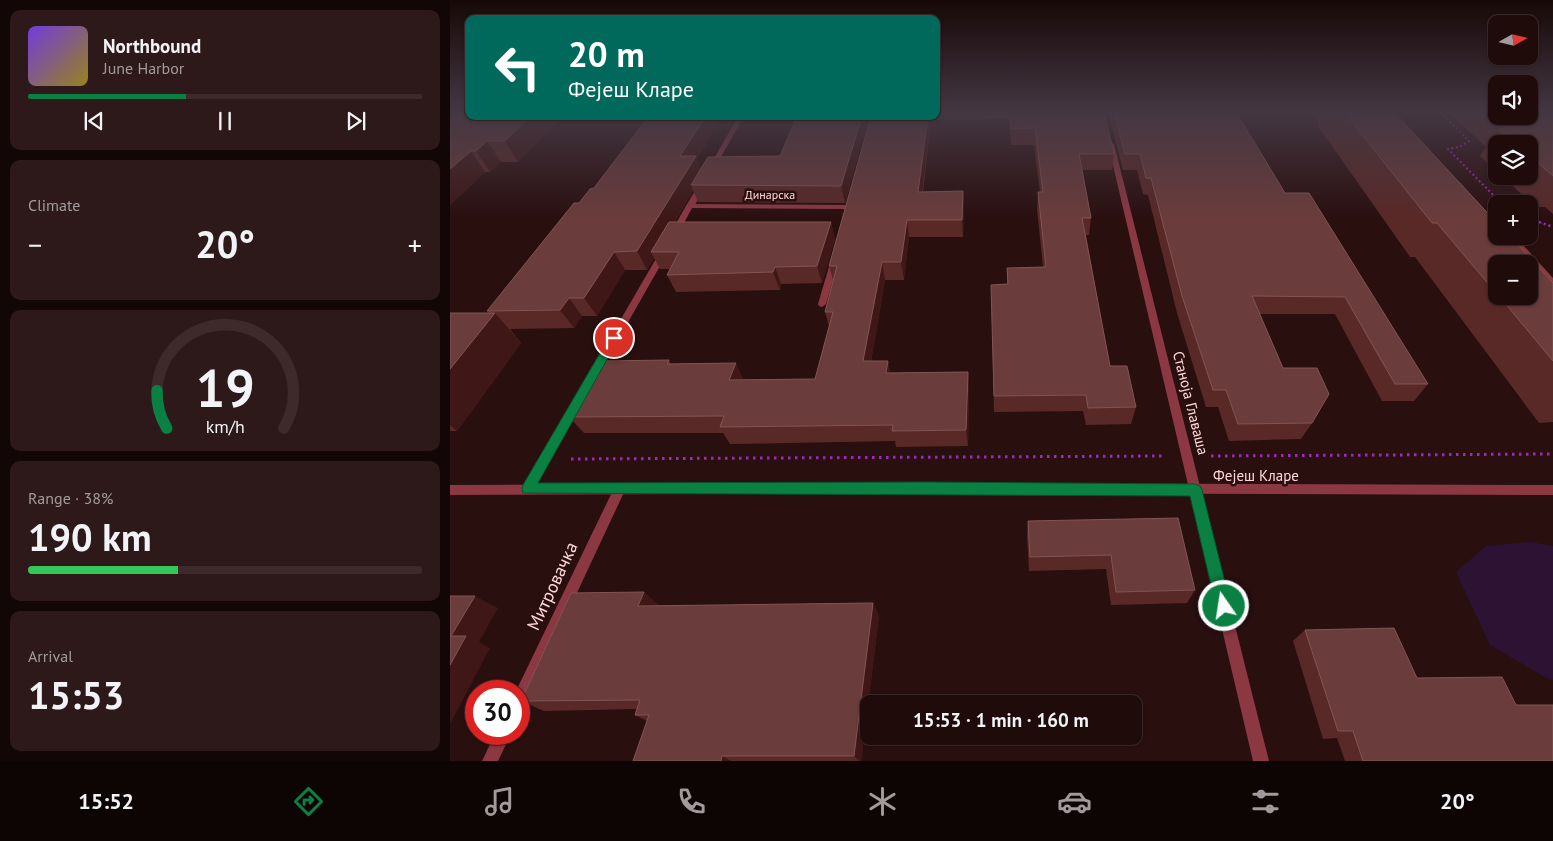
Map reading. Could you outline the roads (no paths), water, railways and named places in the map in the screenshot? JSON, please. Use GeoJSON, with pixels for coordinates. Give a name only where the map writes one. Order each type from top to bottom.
{"type":"FeatureCollection","features":[{"type":"Feature","properties":{"kind":"street"},"geometry":{"type":"LineString","coordinates":[[590,382],[723,148]]}},
{"type":"Feature","properties":{"kind":"street","name":"Станоја Главаша"},"geometry":{"type":"LineString","coordinates":[[1112,148],[1261,761]]}},
{"type":"Feature","properties":{"kind":"street","name":"Динарска"},"geometry":{"type":"LineString","coordinates":[[690,206],[850,202],[846,216]]}},
{"type":"Feature","properties":{"kind":"street"},"geometry":{"type":"LineString","coordinates":[[673,235],[683,235]]}},
{"type":"Feature","properties":{"kind":"street"},"geometry":{"type":"LineString","coordinates":[[1518,245],[1553,282]]}},
{"type":"Feature","properties":{"kind":"street"},"geometry":{"type":"LineString","coordinates":[[822,304],[837,252]]}},
{"type":"Feature","properties":{"kind":"street"},"geometry":{"type":"LineString","coordinates":[[528,489],[580,399]]}},
{"type":"Feature","properties":{"kind":"street","name":"Фејеш Кларе"},"geometry":{"type":"LineString","coordinates":[[450,490],[620,488],[1553,490]]}},
{"type":"Feature","properties":{"kind":"street","name":"Митровачка"},"geometry":{"type":"LineString","coordinates":[[529,680],[620,488]]}},
{"type":"Feature","properties":{"kind":"street"},"geometry":{"type":"LineString","coordinates":[[490,761],[498,745]]}}]}
